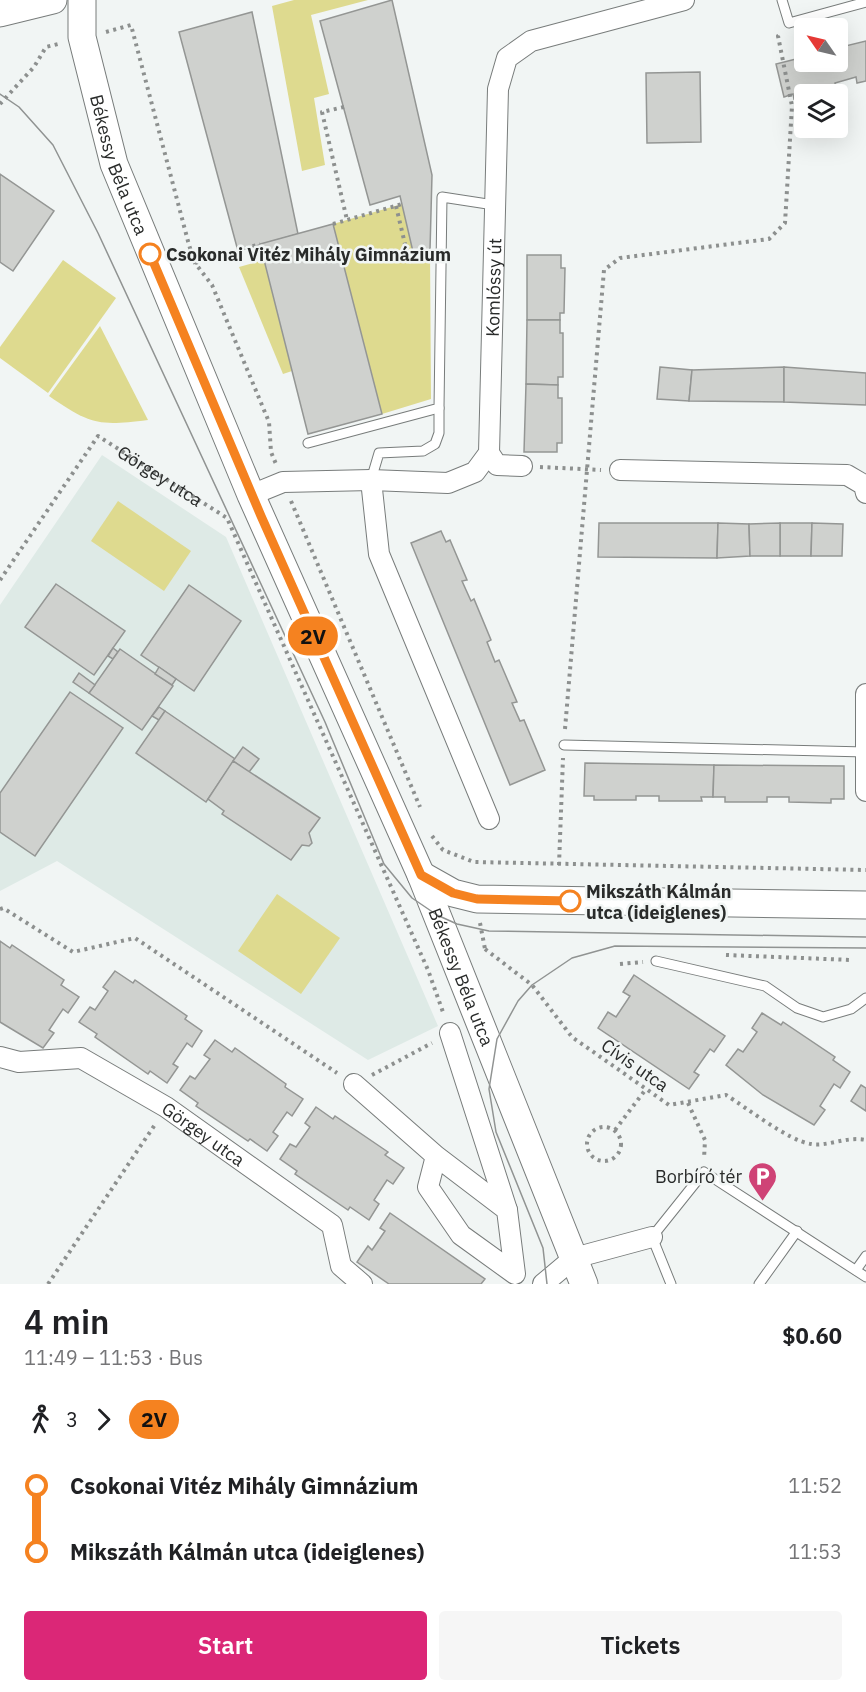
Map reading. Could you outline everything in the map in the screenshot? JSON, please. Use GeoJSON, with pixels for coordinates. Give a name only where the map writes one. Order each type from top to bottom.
{"type":"FeatureCollection","features":[{"type":"Feature","properties":{"kind":"street"},"geometry":{"type":"LineString","coordinates":[[0,13],[53,0]]}},
{"type":"Feature","properties":{"kind":"street","name":"Békessy Béla utca"},"geometry":{"type":"LineString","coordinates":[[82,0],[82,38],[114,164],[251,495],[421,875],[584,1284]]}},
{"type":"Feature","properties":{"kind":"street","name":"Komlóssy út"},"geometry":{"type":"LineString","coordinates":[[489,453],[498,89],[507,58],[531,41],[684,0]]}},
{"type":"Feature","properties":{"kind":"street"},"geometry":{"type":"LineString","coordinates":[[251,495],[283,482],[371,480],[448,483],[475,472],[489,453],[497,465],[522,466]]}},
{"type":"Feature","properties":{"kind":"street"},"geometry":{"type":"LineString","coordinates":[[620,470],[847,475],[864,485],[866,494]]}},
{"type":"Feature","properties":{"kind":"street"},"geometry":{"type":"LineString","coordinates":[[371,480],[379,554],[489,819]]}},
{"type":"Feature","properties":{"kind":"street"},"geometry":{"type":"LineString","coordinates":[[866,694],[866,791]]}},
{"type":"Feature","properties":{"kind":"street"},"geometry":{"type":"LineString","coordinates":[[421,875],[453,893],[477,899],[866,905]]}},
{"type":"Feature","properties":{"kind":"street"},"geometry":{"type":"LineString","coordinates":[[436,1156],[428,1187],[460,1235],[515,1274],[507,1210],[450,1033]]}},
{"type":"Feature","properties":{"kind":"street","name":"Görgey utca"},"geometry":{"type":"LineString","coordinates":[[0,1057],[19,1062],[81,1058],[166,1107],[332,1225],[341,1266],[362,1284]]}},
{"type":"Feature","properties":{"kind":"street"},"geometry":{"type":"LineString","coordinates":[[354,1084],[436,1156],[507,1210]]}},
{"type":"Feature","properties":{"kind":"street"},"geometry":{"type":"LineString","coordinates":[[543,1284],[574,1258],[652,1237]]}},
{"type":"Feature","properties":{"kind":"lane"},"geometry":{"type":"LineString","coordinates":[[782,0],[789,23],[866,3]]}},
{"type":"Feature","properties":{"kind":"lane"},"geometry":{"type":"LineString","coordinates":[[371,480],[379,453],[423,452],[435,444],[439,432],[442,197],[494,205]]}},
{"type":"Feature","properties":{"kind":"lane"},"geometry":{"type":"LineString","coordinates":[[308,443],[439,408]]}},
{"type":"Feature","properties":{"kind":"lane"},"geometry":{"type":"LineString","coordinates":[[564,745],[866,752]]}},
{"type":"Feature","properties":{"kind":"lane"},"geometry":{"type":"LineString","coordinates":[[656,961],[765,986],[797,1008],[823,1017],[851,1010],[866,998]]}},
{"type":"Feature","properties":{"kind":"lane"},"geometry":{"type":"LineString","coordinates":[[671,1284],[652,1237],[704,1172],[866,1277]]}},
{"type":"Feature","properties":{"kind":"lane"},"geometry":{"type":"LineString","coordinates":[[759,1284],[797,1231]]}},
{"type":"Feature","properties":{"kind":"lane"},"geometry":{"type":"LineString","coordinates":[[856,1270],[866,1257]]}},
{"type":"Feature","properties":{"kind":"path"},"geometry":{"type":"LineString","coordinates":[[559,865],[564,745],[604,270],[620,258],[769,238],[785,223],[792,106],[778,36],[789,23]]}},
{"type":"Feature","properties":{"kind":"path"},"geometry":{"type":"LineString","coordinates":[[0,104],[34,67],[46,47]]}},
{"type":"Feature","properties":{"kind":"path"},"geometry":{"type":"LineString","coordinates":[[344,107],[322,112],[347,220]]}},
{"type":"Feature","properties":{"kind":"path"},"geometry":{"type":"LineString","coordinates":[[333,224],[402,204]]}},
{"type":"Feature","properties":{"kind":"path"},"geometry":{"type":"LineString","coordinates":[[396,206],[405,244]]}},
{"type":"Feature","properties":{"kind":"path"},"geometry":{"type":"LineString","coordinates":[[195,263],[260,244]]}},
{"type":"Feature","properties":{"kind":"path","name":"Görgey utca"},"geometry":{"type":"LineString","coordinates":[[0,580],[98,436],[227,518],[428,970],[450,1033]]}},
{"type":"Feature","properties":{"kind":"path"},"geometry":{"type":"LineString","coordinates":[[522,466],[587,469]]}},
{"type":"Feature","properties":{"kind":"path"},"geometry":{"type":"LineString","coordinates":[[0,909],[3,908],[73,952],[135,938],[354,1084],[450,1033]]}},
{"type":"Feature","properties":{"kind":"path","name":"Cívis utca"},"geometry":{"type":"LineString","coordinates":[[485,949],[532,985],[572,1037],[669,1105],[726,1095],[794,1138],[812,1145],[852,1137],[866,1140]]}},
{"type":"Feature","properties":{"kind":"path"},"geometry":{"type":"LineString","coordinates":[[726,955],[851,960]]}},
{"type":"Feature","properties":{"kind":"path"},"geometry":{"type":"LineString","coordinates":[[620,964],[656,961]]}},
{"type":"Feature","properties":{"kind":"path"},"geometry":{"type":"LineString","coordinates":[[615,1130],[646,1089]]}},
{"type":"Feature","properties":{"kind":"path"},"geometry":{"type":"LineString","coordinates":[[688,1103],[705,1140],[704,1172]]}},
{"type":"Feature","properties":{"kind":"path"},"geometry":{"type":"LineString","coordinates":[[48,1284],[166,1107]]}},
{"type":"Feature","properties":{"kind":"path"},"geometry":{"type":"LineString","coordinates":[[600,1127],[615,1130],[622,1143],[620,1151],[609,1161],[594,1158],[589,1152],[589,1137],[600,1127]]}},
{"type":"Feature","properties":{"kind":"shaded area"},"geometry":{"type":"Polygon","coordinates":[[[294,0],[368,0],[311,15],[329,94],[314,98],[325,165],[302,171],[272,6],[294,0]]]}},
{"type":"Feature","properties":{"kind":"shaded area"},"geometry":{"type":"Polygon","coordinates":[[[402,204],[414,256],[430,250],[431,399],[382,414],[333,224],[402,204]]]}},
{"type":"Feature","properties":{"kind":"shaded area"},"geometry":{"type":"Polygon","coordinates":[[[63,260],[116,298],[48,393],[0,358],[0,347],[63,260]]]}},
{"type":"Feature","properties":{"kind":"shaded area"},"geometry":{"type":"Polygon","coordinates":[[[264,260],[292,371],[283,374],[239,267],[264,260]]]}},
{"type":"Feature","properties":{"kind":"shaded area"},"geometry":{"type":"Polygon","coordinates":[[[100,326],[148,420],[117,423],[96,421],[75,413],[49,396],[100,326]]]}},
{"type":"Feature","properties":{"kind":"shaded area"},"geometry":{"type":"Polygon","coordinates":[[[102,455],[226,537],[438,1026],[368,1060],[57,861],[0,891],[0,605],[102,455]]]}},
{"type":"Feature","properties":{"kind":"shaded area"},"geometry":{"type":"Polygon","coordinates":[[[118,501],[191,551],[164,591],[91,541],[118,501]]]}},
{"type":"Feature","properties":{"kind":"shaded area"},"geometry":{"type":"Polygon","coordinates":[[[277,894],[340,938],[301,994],[238,951],[277,894]]]}},
{"type":"Feature","properties":{"kind":"building"},"geometry":{"type":"Polygon","coordinates":[[[392,0],[432,175],[430,250],[414,256],[400,196],[370,205],[320,21],[392,0]]]}},
{"type":"Feature","properties":{"kind":"building"},"geometry":{"type":"Polygon","coordinates":[[[252,12],[298,234],[238,251],[179,32],[252,12]]]}},
{"type":"Feature","properties":{"kind":"building"},"geometry":{"type":"Polygon","coordinates":[[[866,41],[866,81],[857,83],[856,77],[835,84],[794,84],[794,99],[793,94],[784,97],[776,64],[794,60],[794,72],[848,72],[848,45],[866,41]]]}},
{"type":"Feature","properties":{"kind":"building"},"geometry":{"type":"Polygon","coordinates":[[[700,72],[701,142],[647,143],[646,73],[700,72]]]}},
{"type":"Feature","properties":{"kind":"building"},"geometry":{"type":"Polygon","coordinates":[[[0,174],[54,211],[13,271],[0,262],[0,174]]]}},
{"type":"Feature","properties":{"kind":"building"},"geometry":{"type":"Polygon","coordinates":[[[333,224],[382,414],[308,434],[260,244],[333,224]]]}},
{"type":"Feature","properties":{"kind":"building"},"geometry":{"type":"Polygon","coordinates":[[[527,255],[561,255],[561,268],[565,268],[564,313],[560,313],[560,320],[527,320],[527,255]]]}},
{"type":"Feature","properties":{"kind":"building"},"geometry":{"type":"Polygon","coordinates":[[[527,320],[560,320],[560,333],[563,333],[563,377],[558,377],[558,385],[526,384],[527,320]]]}},
{"type":"Feature","properties":{"kind":"building"},"geometry":{"type":"Polygon","coordinates":[[[660,367],[692,370],[689,401],[657,399],[660,367]]]}},
{"type":"Feature","properties":{"kind":"building"},"geometry":{"type":"Polygon","coordinates":[[[784,367],[784,402],[689,401],[692,370],[784,367]]]}},
{"type":"Feature","properties":{"kind":"building"},"geometry":{"type":"Polygon","coordinates":[[[784,367],[866,373],[866,405],[784,402],[784,367]]]}},
{"type":"Feature","properties":{"kind":"building"},"geometry":{"type":"Polygon","coordinates":[[[526,384],[558,385],[558,398],[562,398],[562,443],[557,443],[557,452],[524,452],[526,384]]]}},
{"type":"Feature","properties":{"kind":"building"},"geometry":{"type":"Polygon","coordinates":[[[599,523],[718,523],[717,558],[598,557],[599,523]]]}},
{"type":"Feature","properties":{"kind":"building"},"geometry":{"type":"Polygon","coordinates":[[[718,523],[749,524],[750,556],[717,558],[718,523]]]}},
{"type":"Feature","properties":{"kind":"building"},"geometry":{"type":"Polygon","coordinates":[[[780,523],[812,523],[811,556],[780,556],[780,523]]]}},
{"type":"Feature","properties":{"kind":"building"},"geometry":{"type":"Polygon","coordinates":[[[780,523],[780,556],[750,556],[749,524],[780,523]]]}},
{"type":"Feature","properties":{"kind":"building"},"geometry":{"type":"Polygon","coordinates":[[[812,523],[843,524],[842,556],[811,556],[812,523]]]}},
{"type":"Feature","properties":{"kind":"building"},"geometry":{"type":"Polygon","coordinates":[[[441,531],[446,542],[450,540],[467,580],[462,581],[471,601],[474,599],[491,640],[487,642],[495,662],[499,660],[517,702],[512,703],[520,721],[524,720],[545,770],[510,785],[411,543],[441,531]]]}},
{"type":"Feature","properties":{"kind":"building"},"geometry":{"type":"Polygon","coordinates":[[[56,584],[125,631],[94,675],[25,627],[56,584]]]}},
{"type":"Feature","properties":{"kind":"building"},"geometry":{"type":"Polygon","coordinates":[[[189,585],[241,621],[194,691],[141,655],[189,585]]]}},
{"type":"Feature","properties":{"kind":"building"},"geometry":{"type":"Polygon","coordinates":[[[113,648],[118,652],[113,659],[108,656],[113,648]]]}},
{"type":"Feature","properties":{"kind":"building"},"geometry":{"type":"Polygon","coordinates":[[[120,649],[173,686],[142,730],[89,693],[120,649]]]}},
{"type":"Feature","properties":{"kind":"building"},"geometry":{"type":"Polygon","coordinates":[[[159,667],[176,679],[172,685],[155,674],[159,667]]]}},
{"type":"Feature","properties":{"kind":"building"},"geometry":{"type":"Polygon","coordinates":[[[79,673],[95,685],[89,693],[73,682],[79,673]]]}},
{"type":"Feature","properties":{"kind":"building"},"geometry":{"type":"Polygon","coordinates":[[[70,692],[123,728],[35,856],[0,832],[0,793],[70,692]]]}},
{"type":"Feature","properties":{"kind":"building"},"geometry":{"type":"Polygon","coordinates":[[[159,707],[165,711],[159,720],[152,716],[159,707]]]}},
{"type":"Feature","properties":{"kind":"building"},"geometry":{"type":"Polygon","coordinates":[[[165,711],[235,759],[206,802],[136,753],[165,711]]]}},
{"type":"Feature","properties":{"kind":"building"},"geometry":{"type":"Polygon","coordinates":[[[243,747],[259,759],[249,772],[233,761],[243,747]]]}},
{"type":"Feature","properties":{"kind":"building"},"geometry":{"type":"Polygon","coordinates":[[[233,761],[320,818],[309,833],[312,843],[309,846],[302,845],[291,860],[222,814],[224,811],[208,799],[233,761]]]}},
{"type":"Feature","properties":{"kind":"building"},"geometry":{"type":"Polygon","coordinates":[[[585,763],[714,765],[713,797],[701,797],[702,801],[659,801],[659,796],[636,796],[636,800],[594,800],[594,796],[584,796],[585,763]]]}},
{"type":"Feature","properties":{"kind":"building"},"geometry":{"type":"Polygon","coordinates":[[[714,765],[844,766],[844,799],[831,799],[831,803],[789,802],[789,797],[767,797],[767,802],[725,802],[725,797],[713,797],[714,765]]]}},
{"type":"Feature","properties":{"kind":"building"},"geometry":{"type":"Polygon","coordinates":[[[0,941],[10,948],[12,945],[64,980],[61,985],[79,997],[68,1013],[63,1009],[49,1030],[54,1033],[43,1048],[0,1022],[0,941]]]}},
{"type":"Feature","properties":{"kind":"building"},"geometry":{"type":"Polygon","coordinates":[[[115,971],[133,983],[135,980],[187,1016],[185,1019],[202,1031],[192,1047],[187,1043],[173,1064],[178,1067],[167,1083],[150,1071],[148,1074],[95,1037],[97,1034],[79,1022],[90,1007],[95,1010],[108,991],[103,987],[115,971]]]}},
{"type":"Feature","properties":{"kind":"building"},"geometry":{"type":"Polygon","coordinates":[[[634,975],[725,1036],[714,1052],[710,1049],[694,1072],[699,1075],[689,1089],[598,1028],[608,1012],[616,1017],[630,996],[623,992],[634,975]]]}},
{"type":"Feature","properties":{"kind":"building"},"geometry":{"type":"Polygon","coordinates":[[[762,1013],[781,1025],[783,1022],[835,1057],[833,1060],[850,1072],[840,1088],[834,1084],[820,1106],[825,1110],[814,1125],[763,1095],[726,1065],[738,1049],[743,1052],[757,1032],[752,1028],[762,1013]]]}},
{"type":"Feature","properties":{"kind":"building"},"geometry":{"type":"Polygon","coordinates":[[[215,1040],[232,1052],[235,1048],[303,1099],[292,1116],[287,1112],[273,1132],[278,1136],[267,1151],[196,1106],[198,1103],[180,1090],[190,1076],[195,1079],[210,1059],[204,1055],[215,1040]]]}},
{"type":"Feature","properties":{"kind":"building"},"geometry":{"type":"Polygon","coordinates":[[[861,1085],[866,1088],[866,1111],[851,1101],[861,1085]]]}},
{"type":"Feature","properties":{"kind":"building"},"geometry":{"type":"Polygon","coordinates":[[[316,1107],[333,1119],[335,1116],[388,1152],[385,1155],[404,1168],[393,1184],[387,1180],[374,1200],[379,1204],[369,1220],[350,1207],[348,1210],[295,1174],[297,1171],[280,1159],[290,1144],[296,1147],[310,1127],[305,1123],[316,1107]]]}},
{"type":"Feature","properties":{"kind":"building"},"geometry":{"type":"Polygon","coordinates":[[[390,1213],[485,1279],[481,1284],[389,1284],[357,1262],[368,1246],[372,1250],[385,1231],[380,1228],[390,1213]]]}},
{"type":"Feature","properties":{"kind":"tram line"},"geometry":{"type":"LineString","coordinates":[[0,94],[19,107],[53,145],[98,233],[325,722],[384,864],[412,898],[437,915],[457,924],[489,931],[866,937]]}},
{"type":"Feature","properties":{"kind":"tram line"},"geometry":{"type":"LineString","coordinates":[[547,1284],[543,1248],[496,1132],[489,1089],[497,1039],[518,1001],[532,985],[572,958],[615,946],[866,948]]}},
{"type":"Feature","properties":{"kind":"bus line","name":"2V"},"geometry":{"type":"LineString","coordinates":[[150,254],[261,516],[402,838],[421,875],[465,897],[570,901]]}},
{"type":"Feature","properties":{"kind":"place","name":"Csokonai Vitéz Mihály Gimnázium"},"geometry":{"type":"Point","coordinates":[150,254]}},
{"type":"Feature","properties":{"kind":"place","name":"Mikszáth Kálmán utca (ideiglenes)"},"geometry":{"type":"Point","coordinates":[570,901]}},
{"type":"Feature","properties":{"kind":"place","name":"Borbíró tér"},"geometry":{"type":"Point","coordinates":[763,1202]}}]}
